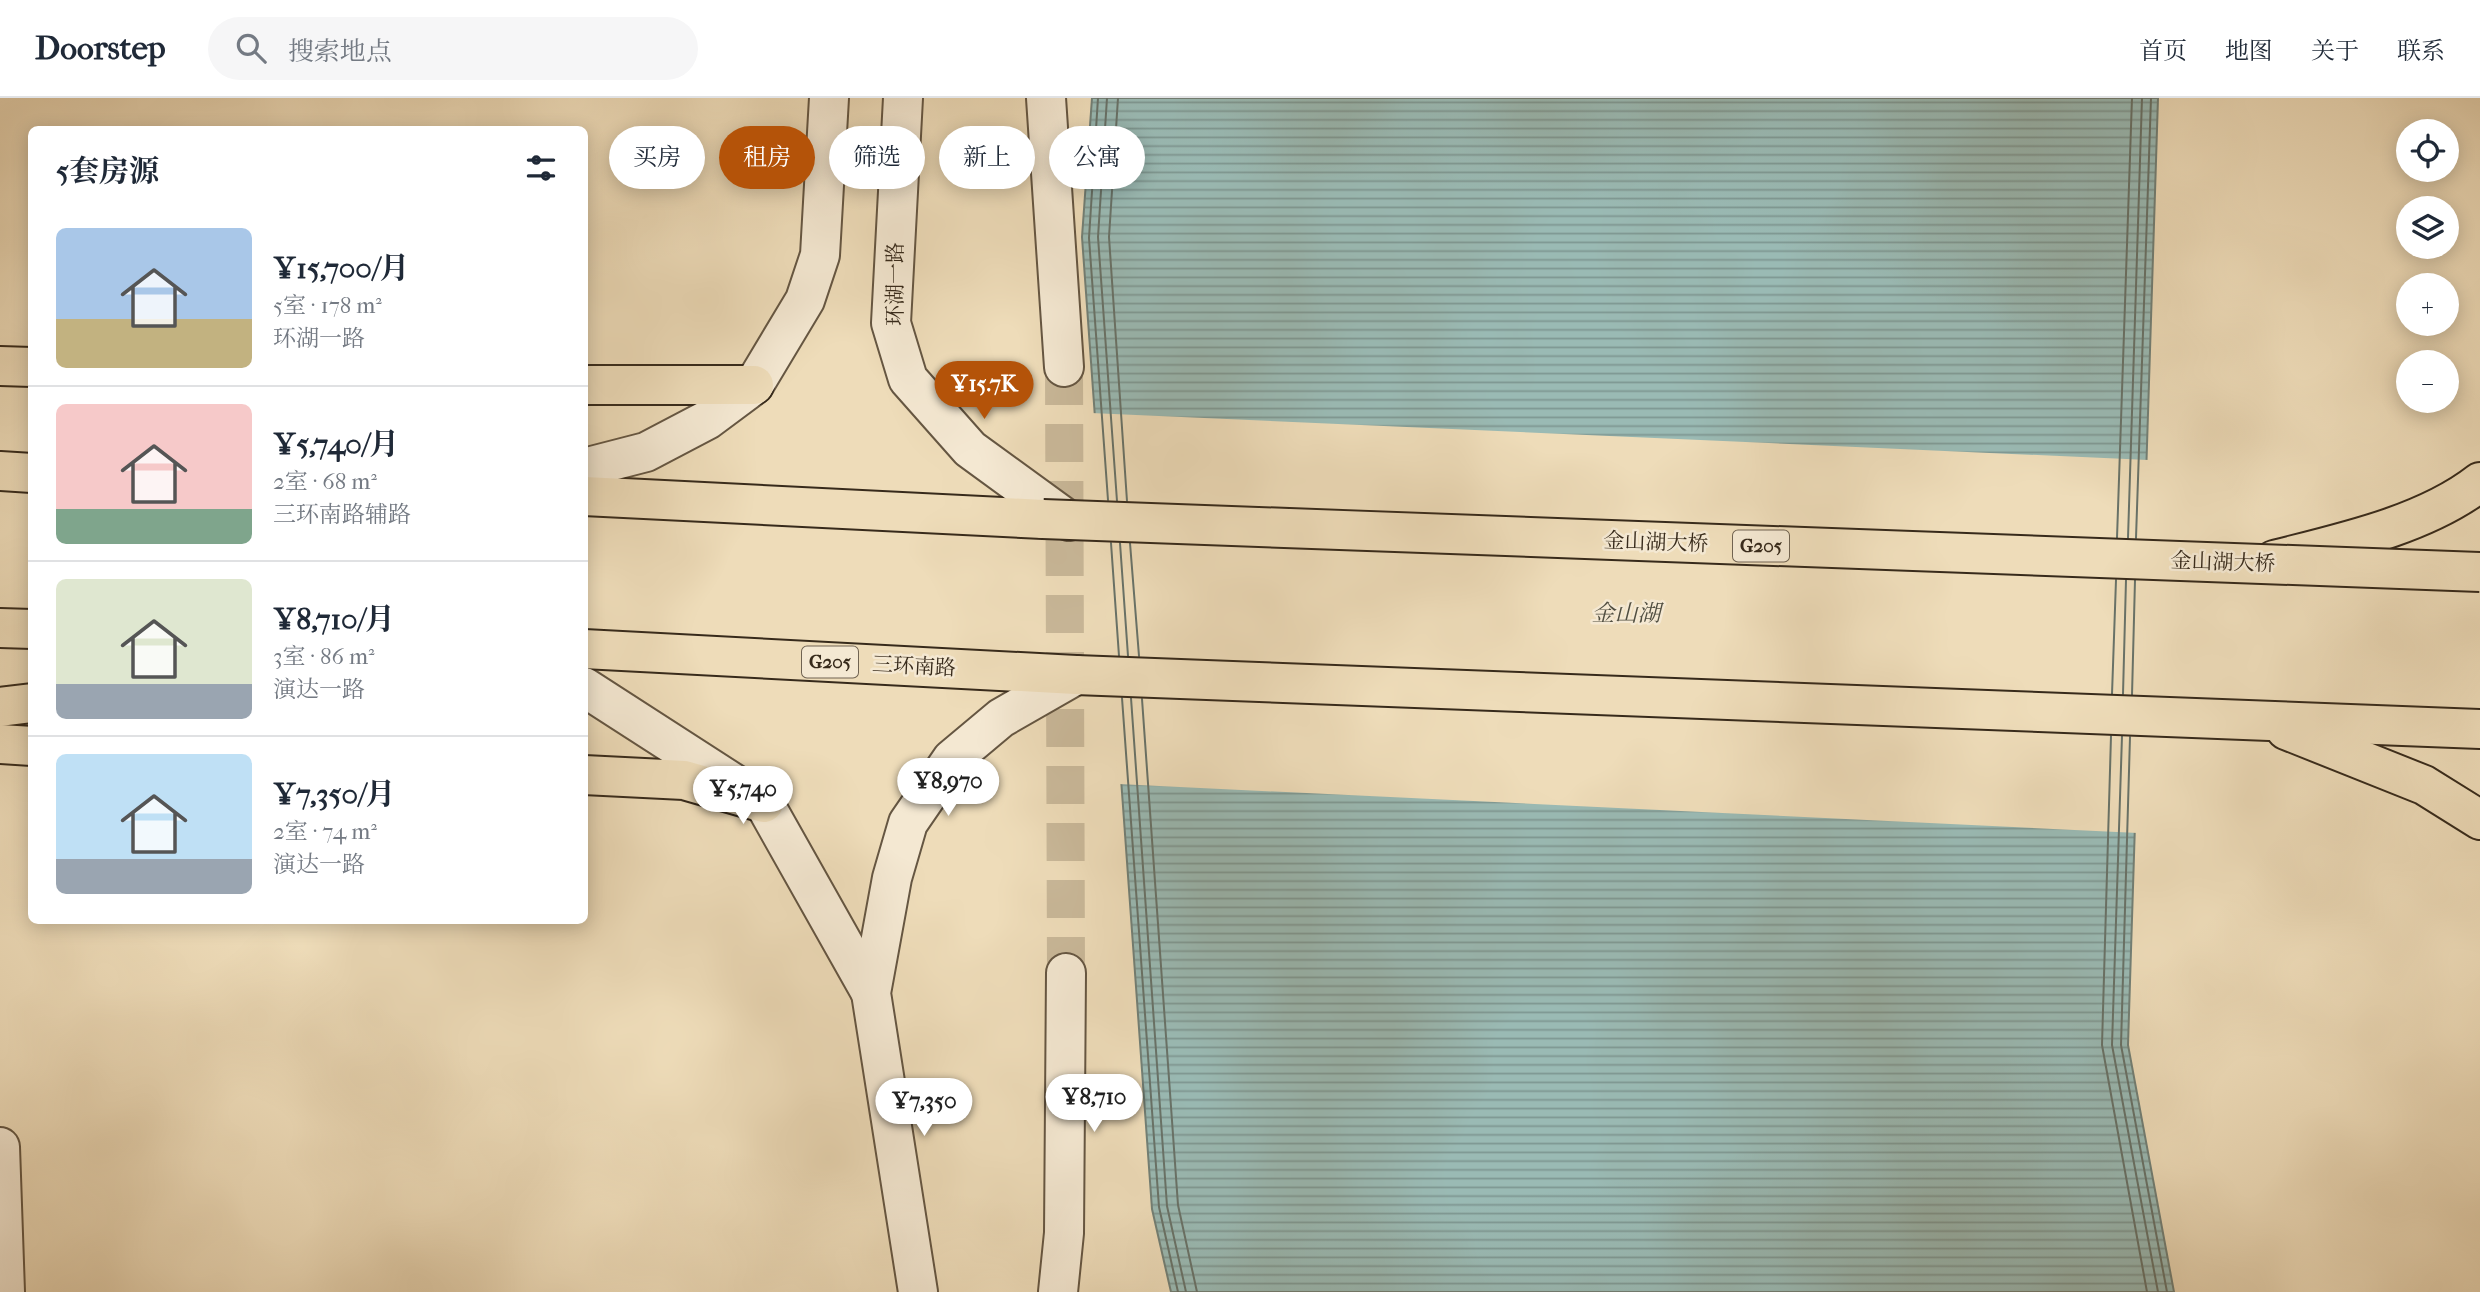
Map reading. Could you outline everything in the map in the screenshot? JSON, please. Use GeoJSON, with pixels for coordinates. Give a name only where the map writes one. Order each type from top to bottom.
{"type":"FeatureCollection","features":[{"type":"Feature","properties":{"kind":"main road"},"geometry":{"type":"LineString","coordinates":[[0,366],[28,367]]}},
{"type":"Feature","properties":{"kind":"main road"},"geometry":{"type":"LineString","coordinates":[[588,385],[754,385]]}},
{"type":"Feature","properties":{"kind":"main road"},"geometry":{"type":"LineString","coordinates":[[0,471],[28,472]]}},
{"type":"Feature","properties":{"kind":"main road"},"geometry":{"type":"LineString","coordinates":[[2261,564],[2375,534],[2462,496],[2480,482]]}},
{"type":"Feature","properties":{"kind":"main road","name":"G205"},"geometry":{"type":"LineString","coordinates":[[588,496],[1056,520]]}},
{"type":"Feature","properties":{"kind":"main road","name":"金山湖大桥"},"geometry":{"type":"LineString","coordinates":[[1056,520],[2480,572]]}},
{"type":"Feature","properties":{"kind":"main road"},"geometry":{"type":"LineString","coordinates":[[0,628],[28,629]]}},
{"type":"Feature","properties":{"kind":"main road","name":"三环南路"},"geometry":{"type":"LineString","coordinates":[[588,649],[1076,675]]}},
{"type":"Feature","properties":{"kind":"main road","name":"G205"},"geometry":{"type":"LineString","coordinates":[[1076,675],[2480,729]]}},
{"type":"Feature","properties":{"kind":"main road"},"geometry":{"type":"LineString","coordinates":[[0,707],[28,704]]}},
{"type":"Feature","properties":{"kind":"main road"},"geometry":{"type":"LineString","coordinates":[[2262,720],[2424,785],[2480,820]]}},
{"type":"Feature","properties":{"kind":"main road"},"geometry":{"type":"LineString","coordinates":[[0,744],[28,746]]}},
{"type":"Feature","properties":{"kind":"main road"},"geometry":{"type":"LineString","coordinates":[[588,775],[684,780],[764,803]]}},
{"type":"Feature","properties":{"kind":"street"},"geometry":{"type":"LineString","coordinates":[[588,467],[646,452],[707,420],[754,385],[805,300],[820,255],[829,98]]}},
{"type":"Feature","properties":{"kind":"street","name":"环湖一路"},"geometry":{"type":"LineString","coordinates":[[903,98],[891,323],[908,379],[970,449],[1056,520]]}},
{"type":"Feature","properties":{"kind":"street"},"geometry":{"type":"LineString","coordinates":[[1046,98],[1064,367]]}},
{"type":"Feature","properties":{"kind":"street"},"geometry":{"type":"LineString","coordinates":[[918,1292],[871,993],[892,878],[908,823],[952,759],[1001,718],[1076,675]]}},
{"type":"Feature","properties":{"kind":"street"},"geometry":{"type":"LineString","coordinates":[[588,690],[764,803],[871,993]]}},
{"type":"Feature","properties":{"kind":"street"},"geometry":{"type":"LineString","coordinates":[[1058,1292],[1064,1233],[1066,973]]}},
{"type":"Feature","properties":{"kind":"street"},"geometry":{"type":"LineString","coordinates":[[0,1147],[5,1292]]}},
{"type":"Feature","properties":{"kind":"water","name":"金山湖"},"geometry":{"type":"Polygon","coordinates":[[[1092,98],[2158,98],[2128,1045],[2174,1292],[1171,1292],[1152,1209],[1082,237],[1085,189],[1145,189],[1145,126],[1090,126],[1092,98]]]}},
{"type":"Feature","properties":{"kind":"pier"},"geometry":{"type":"Polygon","coordinates":[[[1091,413],[2149,460],[2138,833],[1118,784],[1091,413]]]}},
{"type":"Feature","properties":{"kind":"tunnel"},"geometry":{"type":"LineString","coordinates":[[1064,367],[1066,973]]}}]}
